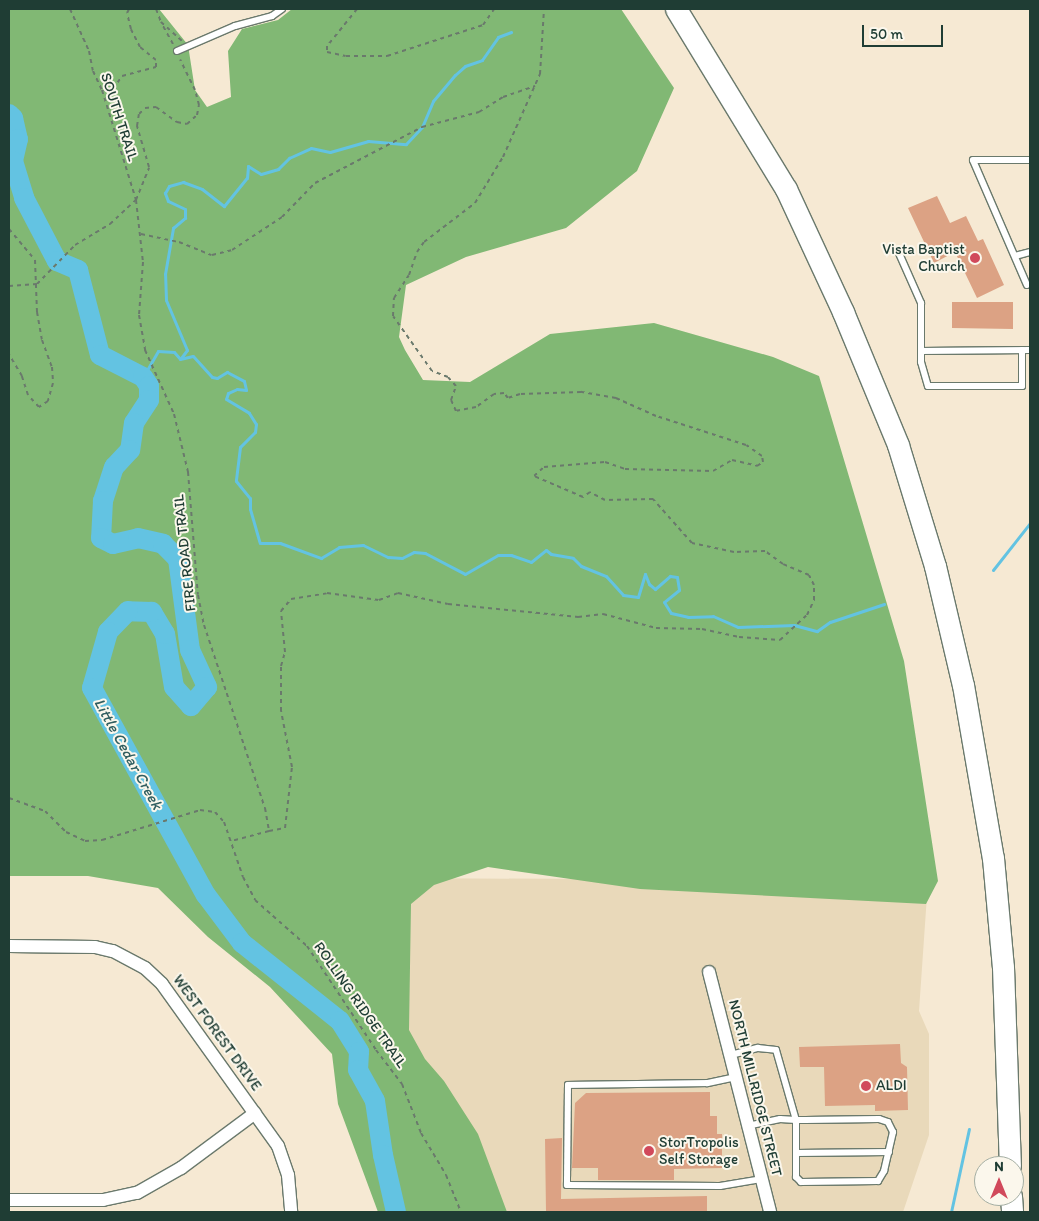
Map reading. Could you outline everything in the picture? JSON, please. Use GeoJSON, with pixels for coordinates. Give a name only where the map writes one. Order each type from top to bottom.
{"type":"FeatureCollection","features":[{"type":"Feature","properties":{"kind":"highway"},"geometry":{"type":"LineString","coordinates":[[676,9],[786,189],[839,303],[898,446],[935,566],[963,685],[993,858],[1003,967],[1010,1156]]}},
{"type":"Feature","properties":{"kind":"street","name":"WEST FOREST DRIVE"},"geometry":{"type":"LineString","coordinates":[[9,946],[95,947],[128,957],[145,968],[162,984],[272,1136],[284,1159],[291,1212]]}},
{"type":"Feature","properties":{"kind":"street","name":"NORTH MILLRIDGE STREET"},"geometry":{"type":"LineString","coordinates":[[709,972],[770,1212]]}},
{"type":"Feature","properties":{"kind":"street"},"geometry":{"type":"LineString","coordinates":[[9,1200],[103,1200],[137,1193],[181,1168],[255,1113]]}},
{"type":"Feature","properties":{"kind":"lane"},"geometry":{"type":"LineString","coordinates":[[177,51],[235,26],[272,16],[282,9]]}},
{"type":"Feature","properties":{"kind":"lane"},"geometry":{"type":"LineString","coordinates":[[1027,285],[973,160],[1030,160]]}},
{"type":"Feature","properties":{"kind":"lane"},"geometry":{"type":"LineString","coordinates":[[898,251],[920,303],[921,362],[928,386],[1022,386],[1022,350]]}},
{"type":"Feature","properties":{"kind":"lane"},"geometry":{"type":"LineString","coordinates":[[1015,256],[1030,252]]}},
{"type":"Feature","properties":{"kind":"lane"},"geometry":{"type":"LineString","coordinates":[[921,351],[1030,350]]}},
{"type":"Feature","properties":{"kind":"lane"},"geometry":{"type":"LineString","coordinates":[[731,1055],[758,1048],[776,1050],[796,1120],[796,1177],[804,1183],[878,1181],[889,1152],[893,1132],[884,1120],[796,1120],[780,1119],[748,1126]]}},
{"type":"Feature","properties":{"kind":"lane"},"geometry":{"type":"LineString","coordinates":[[736,1077],[707,1083],[568,1085],[567,1185],[720,1186],[762,1179]]}},
{"type":"Feature","properties":{"kind":"lane"},"geometry":{"type":"LineString","coordinates":[[796,1153],[889,1152]]}},
{"type":"Feature","properties":{"kind":"path","name":"SOUTH TRAIL"},"geometry":{"type":"LineString","coordinates":[[70,9],[79,24],[93,71],[102,90],[136,200],[141,234]]}},
{"type":"Feature","properties":{"kind":"path"},"geometry":{"type":"LineString","coordinates":[[102,90],[113,89],[122,76],[156,67],[156,60],[140,47],[130,29],[127,13],[129,9]]}},
{"type":"Feature","properties":{"kind":"path"},"geometry":{"type":"LineString","coordinates":[[9,286],[37,284],[75,245],[110,224],[136,200],[149,167],[137,126],[139,114],[145,108],[156,108],[177,122],[187,124],[196,115],[199,105],[177,51],[156,9]]}},
{"type":"Feature","properties":{"kind":"path"},"geometry":{"type":"LineString","coordinates":[[357,9],[327,46],[327,52],[346,56],[387,56],[483,25],[494,9]]}},
{"type":"Feature","properties":{"kind":"path"},"geometry":{"type":"LineString","coordinates":[[232,841],[284,828],[292,767],[281,711],[281,666],[284,652],[281,611],[291,599],[327,594],[379,600],[398,593],[448,604],[578,618],[603,614],[656,628],[702,630],[739,637],[780,640],[807,615],[814,600],[814,585],[809,575],[783,564],[765,551],[734,552],[692,543],[653,499],[605,500],[590,492],[583,496],[534,476],[544,468],[605,462],[625,469],[713,471],[732,460],[758,466],[763,462],[762,456],[746,445],[665,418],[616,398],[581,392],[520,394],[508,398],[504,393],[494,394],[476,407],[456,411],[451,400],[456,386],[448,377],[432,371],[392,316],[394,298],[409,276],[416,252],[424,242],[475,203],[503,157],[540,74],[544,9]]}},
{"type":"Feature","properties":{"kind":"path"},"geometry":{"type":"LineString","coordinates":[[161,22],[188,45]]}},
{"type":"Feature","properties":{"kind":"path"},"geometry":{"type":"LineString","coordinates":[[141,234],[179,242],[212,255],[232,250],[282,217],[315,183],[422,127],[478,112],[502,97],[535,86]]}},
{"type":"Feature","properties":{"kind":"path"},"geometry":{"type":"LineString","coordinates":[[9,229],[17,236],[35,260],[39,321],[52,367],[53,383],[48,401],[39,407],[28,395],[22,376],[9,354]]}},
{"type":"Feature","properties":{"kind":"path","name":"FIRE ROAD TRAIL"},"geometry":{"type":"LineString","coordinates":[[141,234],[143,262],[139,315],[147,356],[174,414],[188,472],[198,595],[204,625],[249,752],[269,831]]}},
{"type":"Feature","properties":{"kind":"path"},"geometry":{"type":"LineString","coordinates":[[9,310],[9,323]]}},
{"type":"Feature","properties":{"kind":"path","name":"ROLLING RIDGE TRAIL"},"geometry":{"type":"LineString","coordinates":[[9,798],[17,798],[44,811],[66,832],[84,841],[102,840],[178,815],[200,810],[215,812],[224,822],[243,877],[255,900],[306,946],[376,1050],[402,1084],[421,1133],[446,1175],[461,1212]]}},
{"type":"Feature","properties":{"kind":"shaded area"},"geometry":{"type":"Polygon","coordinates":[[[398,878],[928,881],[919,1011],[929,1034],[929,1135],[903,1212],[397,1212],[398,878]]]}},
{"type":"Feature","properties":{"kind":"green space"},"geometry":{"type":"Polygon","coordinates":[[[9,9],[159,9],[188,45],[195,90],[207,107],[231,97],[228,51],[242,29],[278,20],[292,9],[621,9],[674,88],[637,171],[566,228],[466,257],[406,285],[399,337],[405,350],[423,380],[470,382],[550,334],[654,323],[773,357],[819,376],[904,661],[938,881],[926,904],[640,889],[488,867],[434,885],[411,904],[409,1030],[425,1059],[444,1081],[478,1134],[507,1212],[378,1212],[338,1104],[332,1054],[270,987],[208,937],[158,888],[88,876],[9,876],[9,9]]]}},
{"type":"Feature","properties":{"kind":"building","name":"Vista Baptist Church"},"geometry":{"type":"Polygon","coordinates":[[[937,196],[950,223],[966,216],[978,241],[983,239],[1004,285],[977,298],[955,252],[934,263],[908,208],[937,196]]]}},
{"type":"Feature","properties":{"kind":"building"},"geometry":{"type":"Polygon","coordinates":[[[952,302],[1013,302],[1013,329],[952,328],[952,302]]]}},
{"type":"Feature","properties":{"kind":"building","name":"ALDI"},"geometry":{"type":"Polygon","coordinates":[[[900,1044],[901,1063],[907,1067],[908,1110],[875,1111],[875,1105],[825,1106],[824,1067],[800,1067],[799,1047],[900,1044]]]}},
{"type":"Feature","properties":{"kind":"building","name":"StorTropolis Self Storage"},"geometry":{"type":"Polygon","coordinates":[[[710,1092],[710,1116],[717,1116],[717,1134],[722,1134],[722,1168],[674,1169],[674,1180],[598,1180],[598,1168],[572,1168],[575,1103],[586,1093],[710,1092]]]}},
{"type":"Feature","properties":{"kind":"building"},"geometry":{"type":"Polygon","coordinates":[[[562,1138],[561,1199],[707,1196],[707,1212],[546,1212],[545,1139],[562,1138]]]}},
{"type":"Feature","properties":{"kind":"waterway"},"geometry":{"type":"LineString","coordinates":[[181,358],[187,350],[166,300],[165,274],[173,228],[185,218],[185,209],[168,201],[165,193],[169,186],[183,182],[202,189],[224,206],[247,178],[248,166],[261,174],[278,169],[289,158],[311,148],[330,152],[368,141],[406,144],[422,127],[433,101],[455,75],[465,66],[482,60],[498,37],[511,32]]}},
{"type":"Feature","properties":{"kind":"waterway","name":"Little Cedar Creek"},"geometry":{"type":"LineString","coordinates":[[9,114],[13,118],[18,139],[13,161],[24,198],[57,261],[78,270],[100,355],[143,377],[149,386],[149,400],[134,423],[130,450],[114,467],[103,501],[101,538],[113,544],[138,538],[163,544],[178,559],[190,650],[207,687],[191,706],[174,687],[165,634],[152,612],[128,611],[108,632],[92,688],[206,895],[242,943],[340,1021],[359,1052],[358,1070],[375,1101],[383,1155],[396,1212]]}},
{"type":"Feature","properties":{"kind":"waterway"},"geometry":{"type":"LineString","coordinates":[[143,377],[158,351],[174,352],[180,359],[193,356],[212,377],[217,378],[227,372],[244,381],[246,390],[237,389],[228,393],[226,399],[249,413],[256,424],[255,432],[240,447],[236,481],[250,498],[250,509],[260,543],[280,543],[321,558],[339,547],[363,545],[388,557],[402,558],[414,552],[425,553],[465,574],[498,555],[511,555],[531,562],[546,550],[551,554],[573,558],[581,566],[606,576],[623,595],[638,597],[645,574],[649,584],[655,589],[670,576],[677,577],[679,590],[664,602],[671,613],[688,617],[713,616],[738,627],[794,625],[817,631],[830,622],[884,604]]}},
{"type":"Feature","properties":{"kind":"waterway"},"geometry":{"type":"LineString","coordinates":[[993,570],[1030,523]]}},
{"type":"Feature","properties":{"kind":"waterway"},"geometry":{"type":"LineString","coordinates":[[951,1212],[969,1129]]}},
{"type":"Feature","properties":{"kind":"place","name":"Vista Baptist Church"},"geometry":{"type":"Point","coordinates":[975,258]}},
{"type":"Feature","properties":{"kind":"place","name":"ALDI"},"geometry":{"type":"Point","coordinates":[866,1086]}},
{"type":"Feature","properties":{"kind":"place","name":"StorTropolis Self Storage"},"geometry":{"type":"Point","coordinates":[649,1151]}}]}
